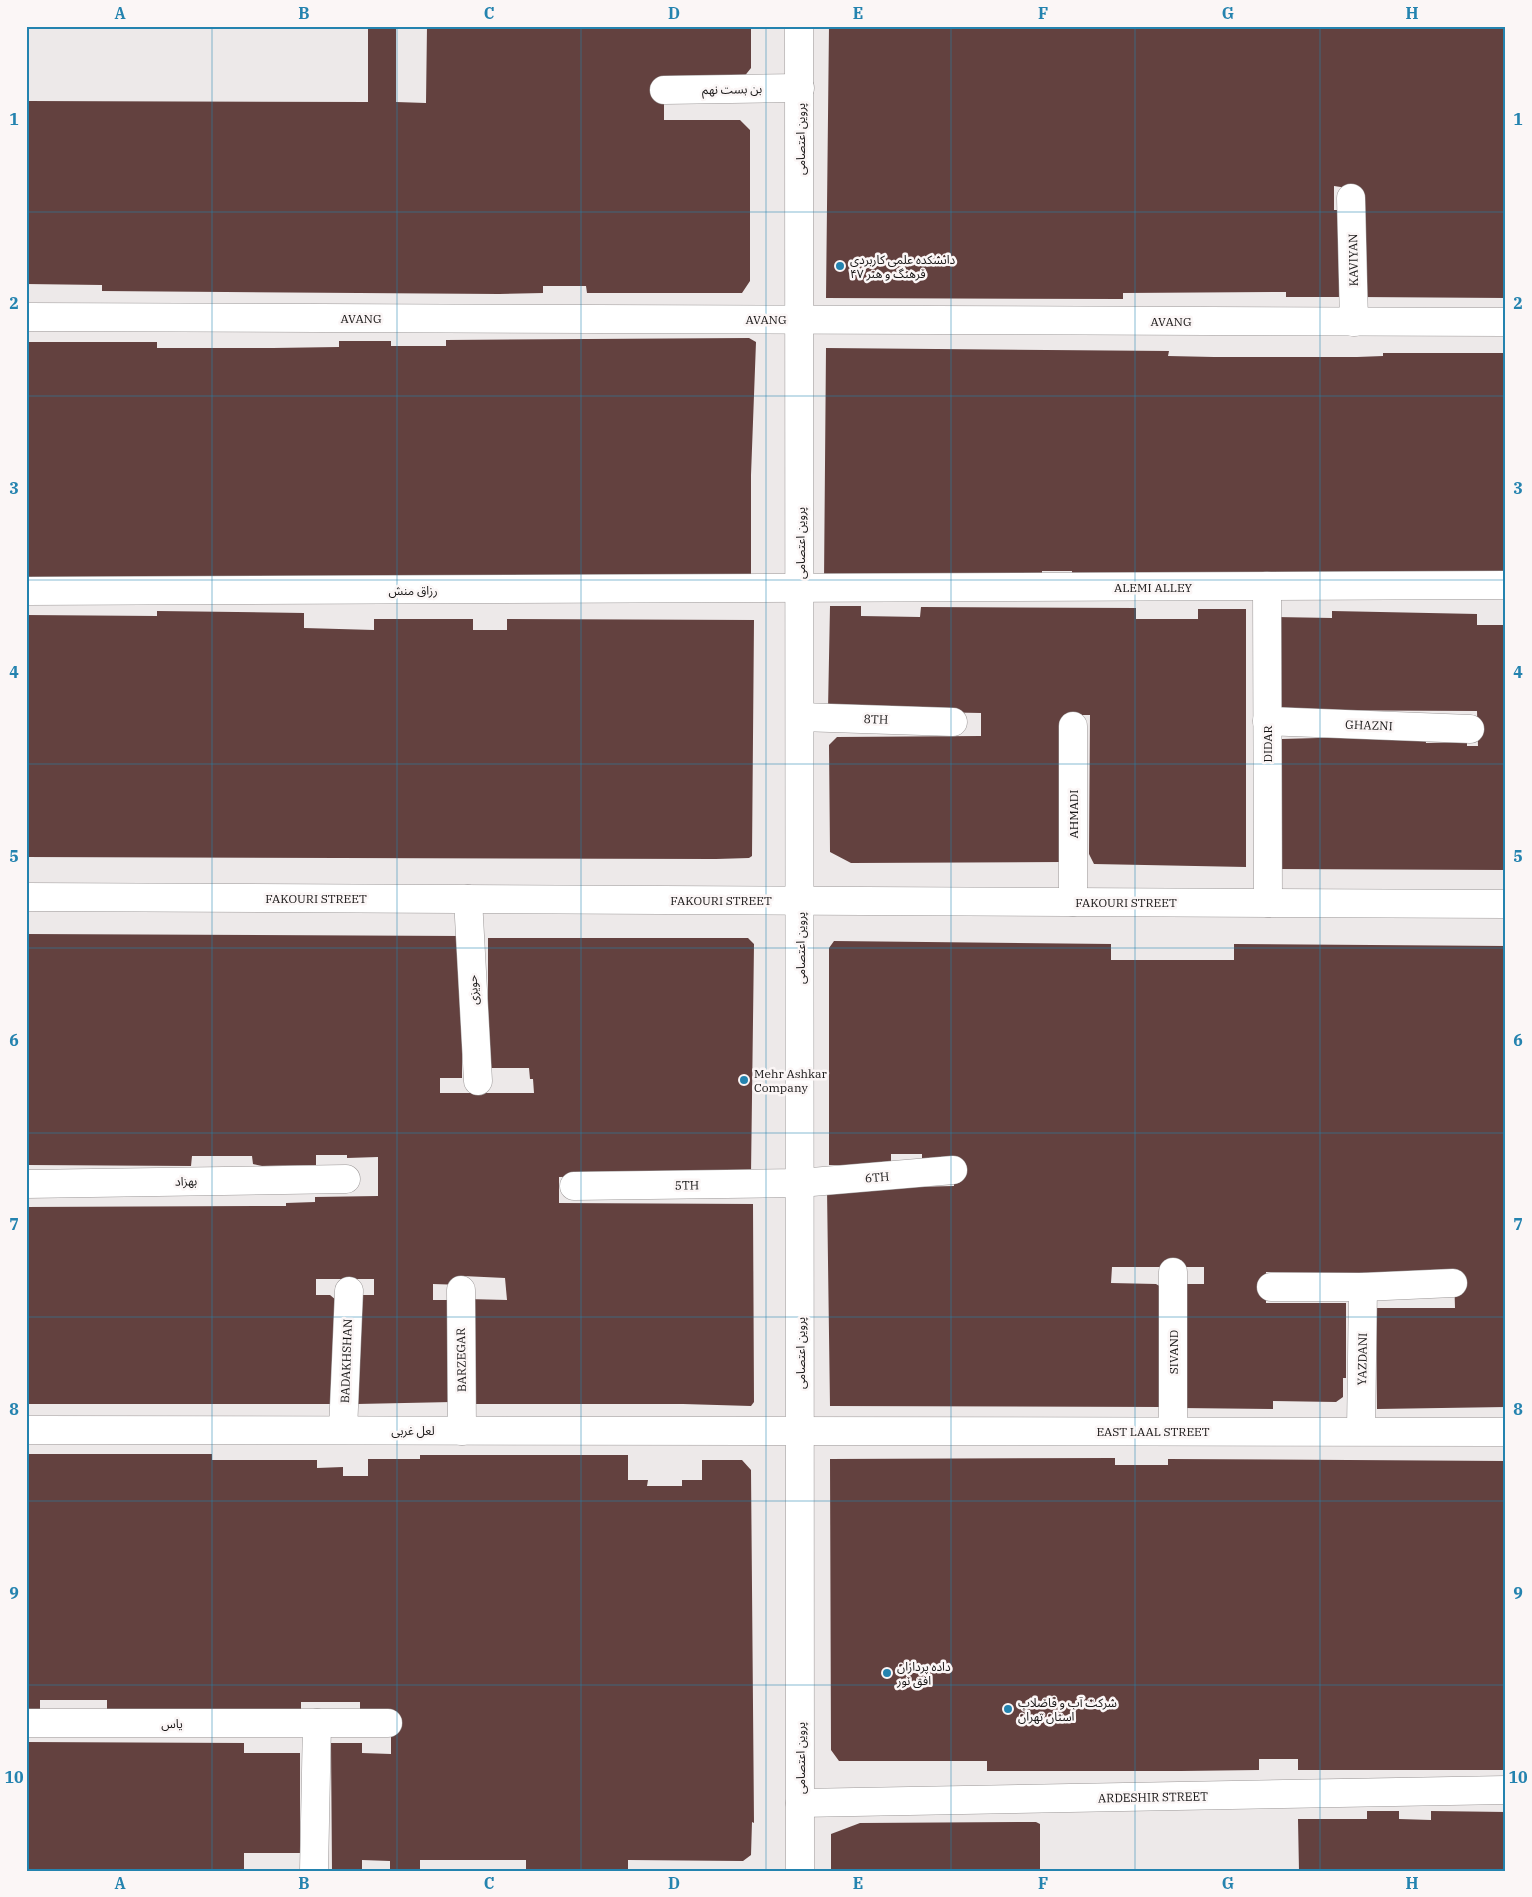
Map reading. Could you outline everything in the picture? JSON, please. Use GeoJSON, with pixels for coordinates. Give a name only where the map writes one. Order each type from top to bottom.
{"type":"FeatureCollection","features":[{"type":"Feature","properties":{"kind":"street","name":"پروین اعتصامی"},"geometry":{"type":"LineString","coordinates":[[799,26],[800,1871]]}},
{"type":"Feature","properties":{"kind":"street","name":"بن بست نهم"},"geometry":{"type":"LineString","coordinates":[[664,90],[800,88]]}},
{"type":"Feature","properties":{"kind":"street","name":"KAVIYAN"},"geometry":{"type":"LineString","coordinates":[[1352,198],[1354,322]]}},
{"type":"Feature","properties":{"kind":"street","name":"AVANG"},"geometry":{"type":"LineString","coordinates":[[26,317],[1506,322]]}},
{"type":"Feature","properties":{"kind":"street","name":"ALEMI ALLEY"},"geometry":{"type":"LineString","coordinates":[[800,588],[1506,585]]}},
{"type":"Feature","properties":{"kind":"street","name":"DIDAR"},"geometry":{"type":"LineString","coordinates":[[1267,586],[1268,902]]}},
{"type":"Feature","properties":{"kind":"street","name":"رزاق منش"},"geometry":{"type":"LineString","coordinates":[[26,591],[800,588]]}},
{"type":"Feature","properties":{"kind":"street","name":"8TH"},"geometry":{"type":"LineString","coordinates":[[800,717],[953,722]]}},
{"type":"Feature","properties":{"kind":"street","name":"GHAZNI"},"geometry":{"type":"LineString","coordinates":[[1267,721],[1470,729]]}},
{"type":"Feature","properties":{"kind":"street","name":"AHMADI"},"geometry":{"type":"LineString","coordinates":[[1073,726],[1073,902]]}},
{"type":"Feature","properties":{"kind":"street","name":"FAKOURI STREET"},"geometry":{"type":"LineString","coordinates":[[26,897],[1506,904]]}},
{"type":"Feature","properties":{"kind":"street","name":"حویزی"},"geometry":{"type":"LineString","coordinates":[[468,899],[478,1081]]}},
{"type":"Feature","properties":{"kind":"street","name":"6TH"},"geometry":{"type":"LineString","coordinates":[[800,1183],[953,1170]]}},
{"type":"Feature","properties":{"kind":"street","name":"بهزاد"},"geometry":{"type":"LineString","coordinates":[[26,1184],[346,1179]]}},
{"type":"Feature","properties":{"kind":"street","name":"5TH"},"geometry":{"type":"LineString","coordinates":[[574,1186],[800,1183]]}},
{"type":"Feature","properties":{"kind":"street","name":"SIVAND"},"geometry":{"type":"LineString","coordinates":[[1173,1272],[1173,1431]]}},
{"type":"Feature","properties":{"kind":"street"},"geometry":{"type":"LineString","coordinates":[[1271,1287],[1363,1287],[1453,1283]]}},
{"type":"Feature","properties":{"kind":"street","name":"YAZDANI"},"geometry":{"type":"LineString","coordinates":[[1361,1431],[1363,1287]]}},
{"type":"Feature","properties":{"kind":"street","name":"BARZEGAR"},"geometry":{"type":"LineString","coordinates":[[461,1290],[462,1430]]}},
{"type":"Feature","properties":{"kind":"street","name":"BADAKHSHAN"},"geometry":{"type":"LineString","coordinates":[[343,1430],[349,1291]]}},
{"type":"Feature","properties":{"kind":"street","name":"لعل غربی"},"geometry":{"type":"LineString","coordinates":[[26,1430],[800,1431]]}},
{"type":"Feature","properties":{"kind":"street","name":"EAST LAAL STREET"},"geometry":{"type":"LineString","coordinates":[[800,1431],[1506,1432]]}},
{"type":"Feature","properties":{"kind":"street","name":"یاس"},"geometry":{"type":"LineString","coordinates":[[26,1723],[388,1723]]}},
{"type":"Feature","properties":{"kind":"street"},"geometry":{"type":"LineString","coordinates":[[314,1871],[317,1723]]}},
{"type":"Feature","properties":{"kind":"street","name":"ARDESHIR STREET"},"geometry":{"type":"LineString","coordinates":[[800,1803],[1506,1790]]}},
{"type":"Feature","properties":{"kind":"building"},"geometry":{"type":"Polygon","coordinates":[[[368,26],[396,26],[396,102],[426,103],[427,26],[751,26],[751,68],[743,78],[664,77],[664,120],[740,120],[750,130],[750,281],[742,293],[587,293],[586,286],[543,286],[543,293],[499,294],[102,291],[102,285],[26,284],[26,101],[368,102],[368,26]]]}},
{"type":"Feature","properties":{"kind":"building"},"geometry":{"type":"Polygon","coordinates":[[[829,26],[1506,26],[1506,298],[1361,297],[1361,190],[1334,186],[1334,210],[1348,210],[1348,297],[1286,297],[1286,292],[1123,293],[1123,299],[826,298],[829,26]]]}},
{"type":"Feature","properties":{"kind":"building"},"geometry":{"type":"Polygon","coordinates":[[[749,338],[756,342],[751,475],[751,588],[271,585],[271,576],[242,576],[242,581],[211,582],[211,576],[26,583],[26,342],[157,342],[157,348],[273,348],[339,347],[339,341],[391,341],[391,346],[446,346],[446,340],[749,338]]]}},
{"type":"Feature","properties":{"kind":"building"},"geometry":{"type":"Polygon","coordinates":[[[826,348],[1169,351],[1168,356],[1214,357],[1357,357],[1383,356],[1383,353],[1506,353],[1506,585],[1259,573],[1166,572],[1134,572],[1134,583],[1072,583],[1072,571],[1042,571],[1042,582],[824,581],[826,348]]]}},
{"type":"Feature","properties":{"kind":"building"},"geometry":{"type":"Polygon","coordinates":[[[830,606],[861,606],[861,616],[920,617],[921,607],[1136,608],[1136,619],[1198,619],[1198,609],[1246,609],[1246,867],[1094,864],[1089,854],[1090,715],[1063,715],[1062,862],[851,863],[830,852],[829,745],[837,737],[981,736],[981,713],[828,710],[830,606]]]}},
{"type":"Feature","properties":{"kind":"building"},"geometry":{"type":"Polygon","coordinates":[[[157,611],[304,613],[304,628],[374,630],[374,619],[473,619],[473,630],[507,630],[507,619],[754,620],[752,856],[749,858],[716,859],[26,857],[26,615],[157,616],[157,611]]]}},
{"type":"Feature","properties":{"kind":"building"},"geometry":{"type":"Polygon","coordinates":[[[1332,611],[1477,614],[1477,625],[1506,625],[1506,870],[1277,869],[1275,743],[1282,739],[1425,735],[1426,743],[1467,742],[1467,746],[1478,746],[1477,711],[1275,710],[1276,617],[1332,618],[1332,611]]]}},
{"type":"Feature","properties":{"kind":"building"},"geometry":{"type":"Polygon","coordinates":[[[26,934],[462,936],[462,1078],[440,1078],[440,1093],[534,1093],[533,1079],[530,1079],[529,1068],[488,1068],[488,938],[748,938],[754,944],[751,1174],[559,1177],[559,1203],[753,1204],[754,1402],[751,1406],[683,1404],[468,1404],[467,1299],[507,1300],[505,1278],[463,1276],[464,1285],[433,1284],[433,1300],[454,1300],[452,1402],[357,1404],[355,1295],[374,1295],[374,1279],[316,1279],[316,1295],[330,1295],[336,1300],[337,1404],[26,1404],[26,1207],[286,1206],[286,1203],[315,1202],[315,1197],[378,1196],[378,1157],[347,1158],[347,1155],[316,1155],[316,1165],[262,1166],[253,1164],[252,1156],[192,1156],[191,1166],[29,1165],[29,1155],[26,1155],[26,934]]]}},
{"type":"Feature","properties":{"kind":"building"},"geometry":{"type":"Polygon","coordinates":[[[834,941],[1111,944],[1111,960],[1234,960],[1234,944],[1506,946],[1506,1407],[1377,1409],[1376,1308],[1455,1308],[1454,1274],[1266,1272],[1266,1303],[1346,1303],[1346,1378],[1343,1378],[1343,1397],[1336,1402],[1273,1401],[1273,1409],[1180,1408],[1186,1284],[1204,1284],[1204,1267],[1112,1267],[1111,1283],[1156,1284],[1161,1287],[1164,1407],[830,1406],[827,1189],[954,1186],[954,1165],[922,1165],[922,1154],[891,1154],[891,1165],[829,1165],[829,948],[834,941]]]}},
{"type":"Feature","properties":{"kind":"building"},"geometry":{"type":"Polygon","coordinates":[[[26,1454],[212,1454],[212,1460],[317,1460],[317,1468],[343,1467],[343,1476],[368,1476],[368,1459],[420,1459],[420,1455],[628,1455],[628,1480],[648,1480],[647,1486],[682,1486],[682,1480],[702,1480],[702,1460],[742,1460],[751,1470],[754,1823],[752,1822],[751,1855],[743,1861],[628,1860],[628,1871],[526,1871],[526,1860],[420,1860],[420,1871],[390,1871],[390,1861],[362,1860],[362,1871],[332,1870],[331,1743],[362,1743],[362,1753],[391,1754],[391,1712],[360,1711],[360,1702],[301,1702],[301,1711],[107,1710],[107,1700],[40,1700],[40,1710],[26,1710],[26,1454]]]}},
{"type":"Feature","properties":{"kind":"building"},"geometry":{"type":"Polygon","coordinates":[[[1115,1458],[1115,1465],[1168,1465],[1168,1459],[1506,1461],[1506,1770],[1298,1770],[1298,1759],[1259,1759],[1259,1770],[1181,1771],[987,1771],[987,1761],[839,1761],[831,1750],[830,1459],[1115,1458]]]}},
{"type":"Feature","properties":{"kind":"building"},"geometry":{"type":"Polygon","coordinates":[[[26,1742],[244,1743],[244,1753],[300,1753],[300,1853],[244,1853],[244,1869],[26,1870],[26,1742]]]}},
{"type":"Feature","properties":{"kind":"building"},"geometry":{"type":"Polygon","coordinates":[[[1367,1811],[1399,1811],[1399,1819],[1431,1820],[1431,1811],[1506,1812],[1506,1871],[1299,1871],[1298,1819],[1367,1819],[1367,1811]]]}},
{"type":"Feature","properties":{"kind":"building"},"geometry":{"type":"Polygon","coordinates":[[[1036,1822],[1040,1824],[1040,1871],[831,1871],[831,1834],[860,1823],[1036,1822]]]}},
{"type":"Feature","properties":{"kind":"place","name":"دانشکده علمی کاربردی فرهنگ و هنر ۴۷"},"geometry":{"type":"Point","coordinates":[840,266]}},
{"type":"Feature","properties":{"kind":"place","name":"Mehr Ashkar Company"},"geometry":{"type":"Point","coordinates":[744,1080]}},
{"type":"Feature","properties":{"kind":"place","name":"داده پردازان افق نور"},"geometry":{"type":"Point","coordinates":[887,1673]}},
{"type":"Feature","properties":{"kind":"place","name":"شرکت آب و فاضلاب استان تهران"},"geometry":{"type":"Point","coordinates":[1008,1709]}}]}
